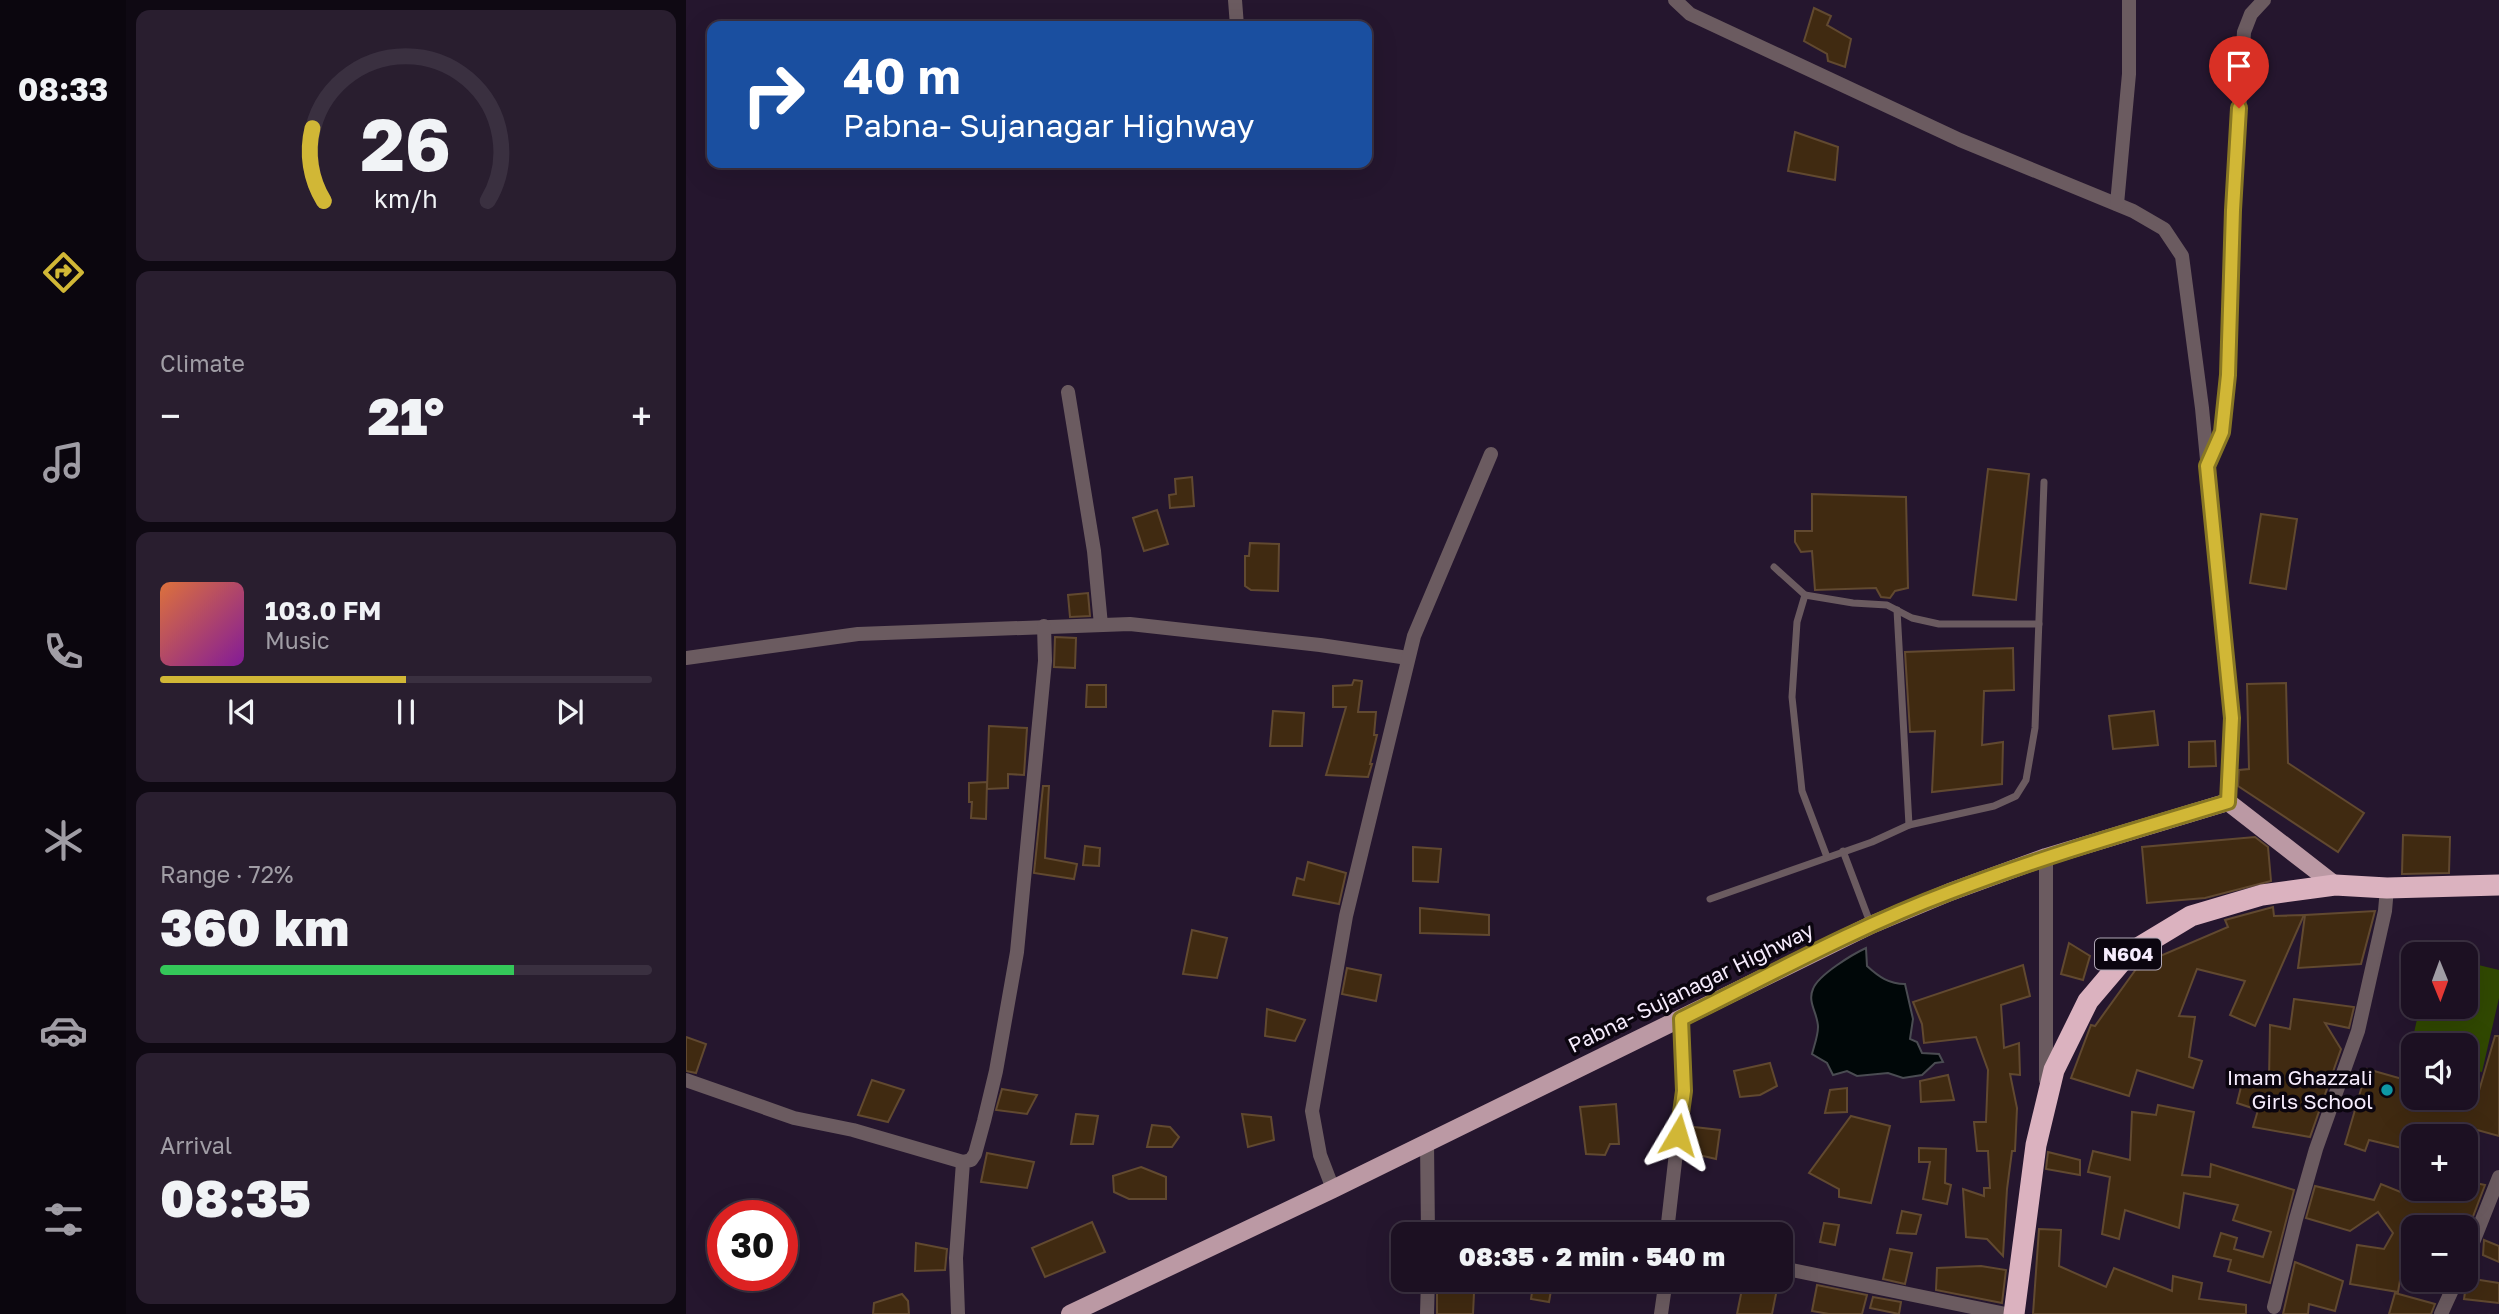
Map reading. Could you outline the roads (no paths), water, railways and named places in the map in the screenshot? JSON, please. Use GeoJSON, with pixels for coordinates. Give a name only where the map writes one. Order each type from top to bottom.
{"type":"FeatureCollection","features":[{"type":"Feature","properties":{"kind":"highway","name":"N604"},"geometry":{"type":"LineString","coordinates":[[2014,1314],[2036,1145],[2054,1070],[2088,1001],[2128,954],[2191,916],[2262,895],[2335,885],[2387,888],[2499,885]]}},
{"type":"Feature","properties":{"kind":"main road","name":"Pabna- Sujanagar Highway"},"geometry":{"type":"LineString","coordinates":[[1070,1314],[1333,1189],[1871,925],[1950,892],[2046,857],[2228,802]]}},
{"type":"Feature","properties":{"kind":"main road"},"geometry":{"type":"LineString","coordinates":[[2228,802],[2335,885]]}},
{"type":"Feature","properties":{"kind":"street"},"geometry":{"type":"LineString","coordinates":[[1234,0],[1236,21]]}},
{"type":"Feature","properties":{"kind":"street"},"geometry":{"type":"LineString","coordinates":[[1675,0],[1690,14],[1961,140],[2116,204],[2164,229],[2182,256],[2207,466],[2232,718],[2228,802]]}},
{"type":"Feature","properties":{"kind":"street"},"geometry":{"type":"LineString","coordinates":[[2116,204],[2129,74],[2129,0]]}},
{"type":"Feature","properties":{"kind":"street"},"geometry":{"type":"LineString","coordinates":[[2207,466],[2222,432],[2228,375],[2233,210],[2244,32],[2251,15],[2264,0]]}},
{"type":"Feature","properties":{"kind":"street"},"geometry":{"type":"LineString","coordinates":[[1068,392],[1094,551],[1101,625]]}},
{"type":"Feature","properties":{"kind":"street"},"geometry":{"type":"LineString","coordinates":[[1333,1189],[1320,1155],[1312,1111],[1346,916],[1414,636],[1491,454]]}},
{"type":"Feature","properties":{"kind":"street"},"geometry":{"type":"LineString","coordinates":[[686,658],[858,634],[1101,625],[1143,626],[1320,645],[1408,658]]}},
{"type":"Feature","properties":{"kind":"street"},"geometry":{"type":"LineString","coordinates":[[686,1080],[794,1118],[853,1130],[963,1162],[971,1160],[975,1154],[996,1072],[1017,952],[1045,660],[1044,626]]}},
{"type":"Feature","properties":{"kind":"street"},"geometry":{"type":"LineString","coordinates":[[2046,857],[2046,1106]]}},
{"type":"Feature","properties":{"kind":"street"},"geometry":{"type":"LineString","coordinates":[[2274,1307],[2295,1219],[2316,1149],[2358,1031],[2385,911],[2387,888]]}},
{"type":"Feature","properties":{"kind":"street"},"geometry":{"type":"LineString","coordinates":[[1668,1222],[1684,1091],[1681,1019]]}},
{"type":"Feature","properties":{"kind":"street"},"geometry":{"type":"LineString","coordinates":[[1427,1143],[1428,1222]]}},
{"type":"Feature","properties":{"kind":"street"},"geometry":{"type":"LineString","coordinates":[[958,1314],[956,1258],[963,1162]]}},
{"type":"Feature","properties":{"kind":"street"},"geometry":{"type":"LineString","coordinates":[[2478,1230],[2499,1177]]}},
{"type":"Feature","properties":{"kind":"street"},"geometry":{"type":"LineString","coordinates":[[1793,1270],[2006,1314]]}},
{"type":"Feature","properties":{"kind":"street"},"geometry":{"type":"LineString","coordinates":[[1427,1314],[1428,1292]]}},
{"type":"Feature","properties":{"kind":"street"},"geometry":{"type":"LineString","coordinates":[[1661,1314],[1664,1292]]}},
{"type":"Feature","properties":{"kind":"street"},"geometry":{"type":"LineString","coordinates":[[2441,1314],[2451,1292]]}},
{"type":"Feature","properties":{"kind":"lane"},"geometry":{"type":"LineString","coordinates":[[1710,899],[1872,842],[1909,825],[1994,806],[2016,796],[2026,780],[2035,728],[2044,482]]}},
{"type":"Feature","properties":{"kind":"lane"},"geometry":{"type":"LineString","coordinates":[[1774,567],[1805,595],[1853,603],[1887,605],[1912,618],[1939,624],[2039,624]]}},
{"type":"Feature","properties":{"kind":"lane"},"geometry":{"type":"LineString","coordinates":[[1805,595],[1797,622],[1792,697],[1802,791],[1827,857]]}},
{"type":"Feature","properties":{"kind":"lane"},"geometry":{"type":"LineString","coordinates":[[1897,610],[1909,825]]}},
{"type":"Feature","properties":{"kind":"lane"},"geometry":{"type":"LineString","coordinates":[[1843,851],[1871,925]]}},
{"type":"Feature","properties":{"kind":"place","name":"Imam Ghazzali Girls School"},"geometry":{"type":"Point","coordinates":[2387,1090]}}]}
